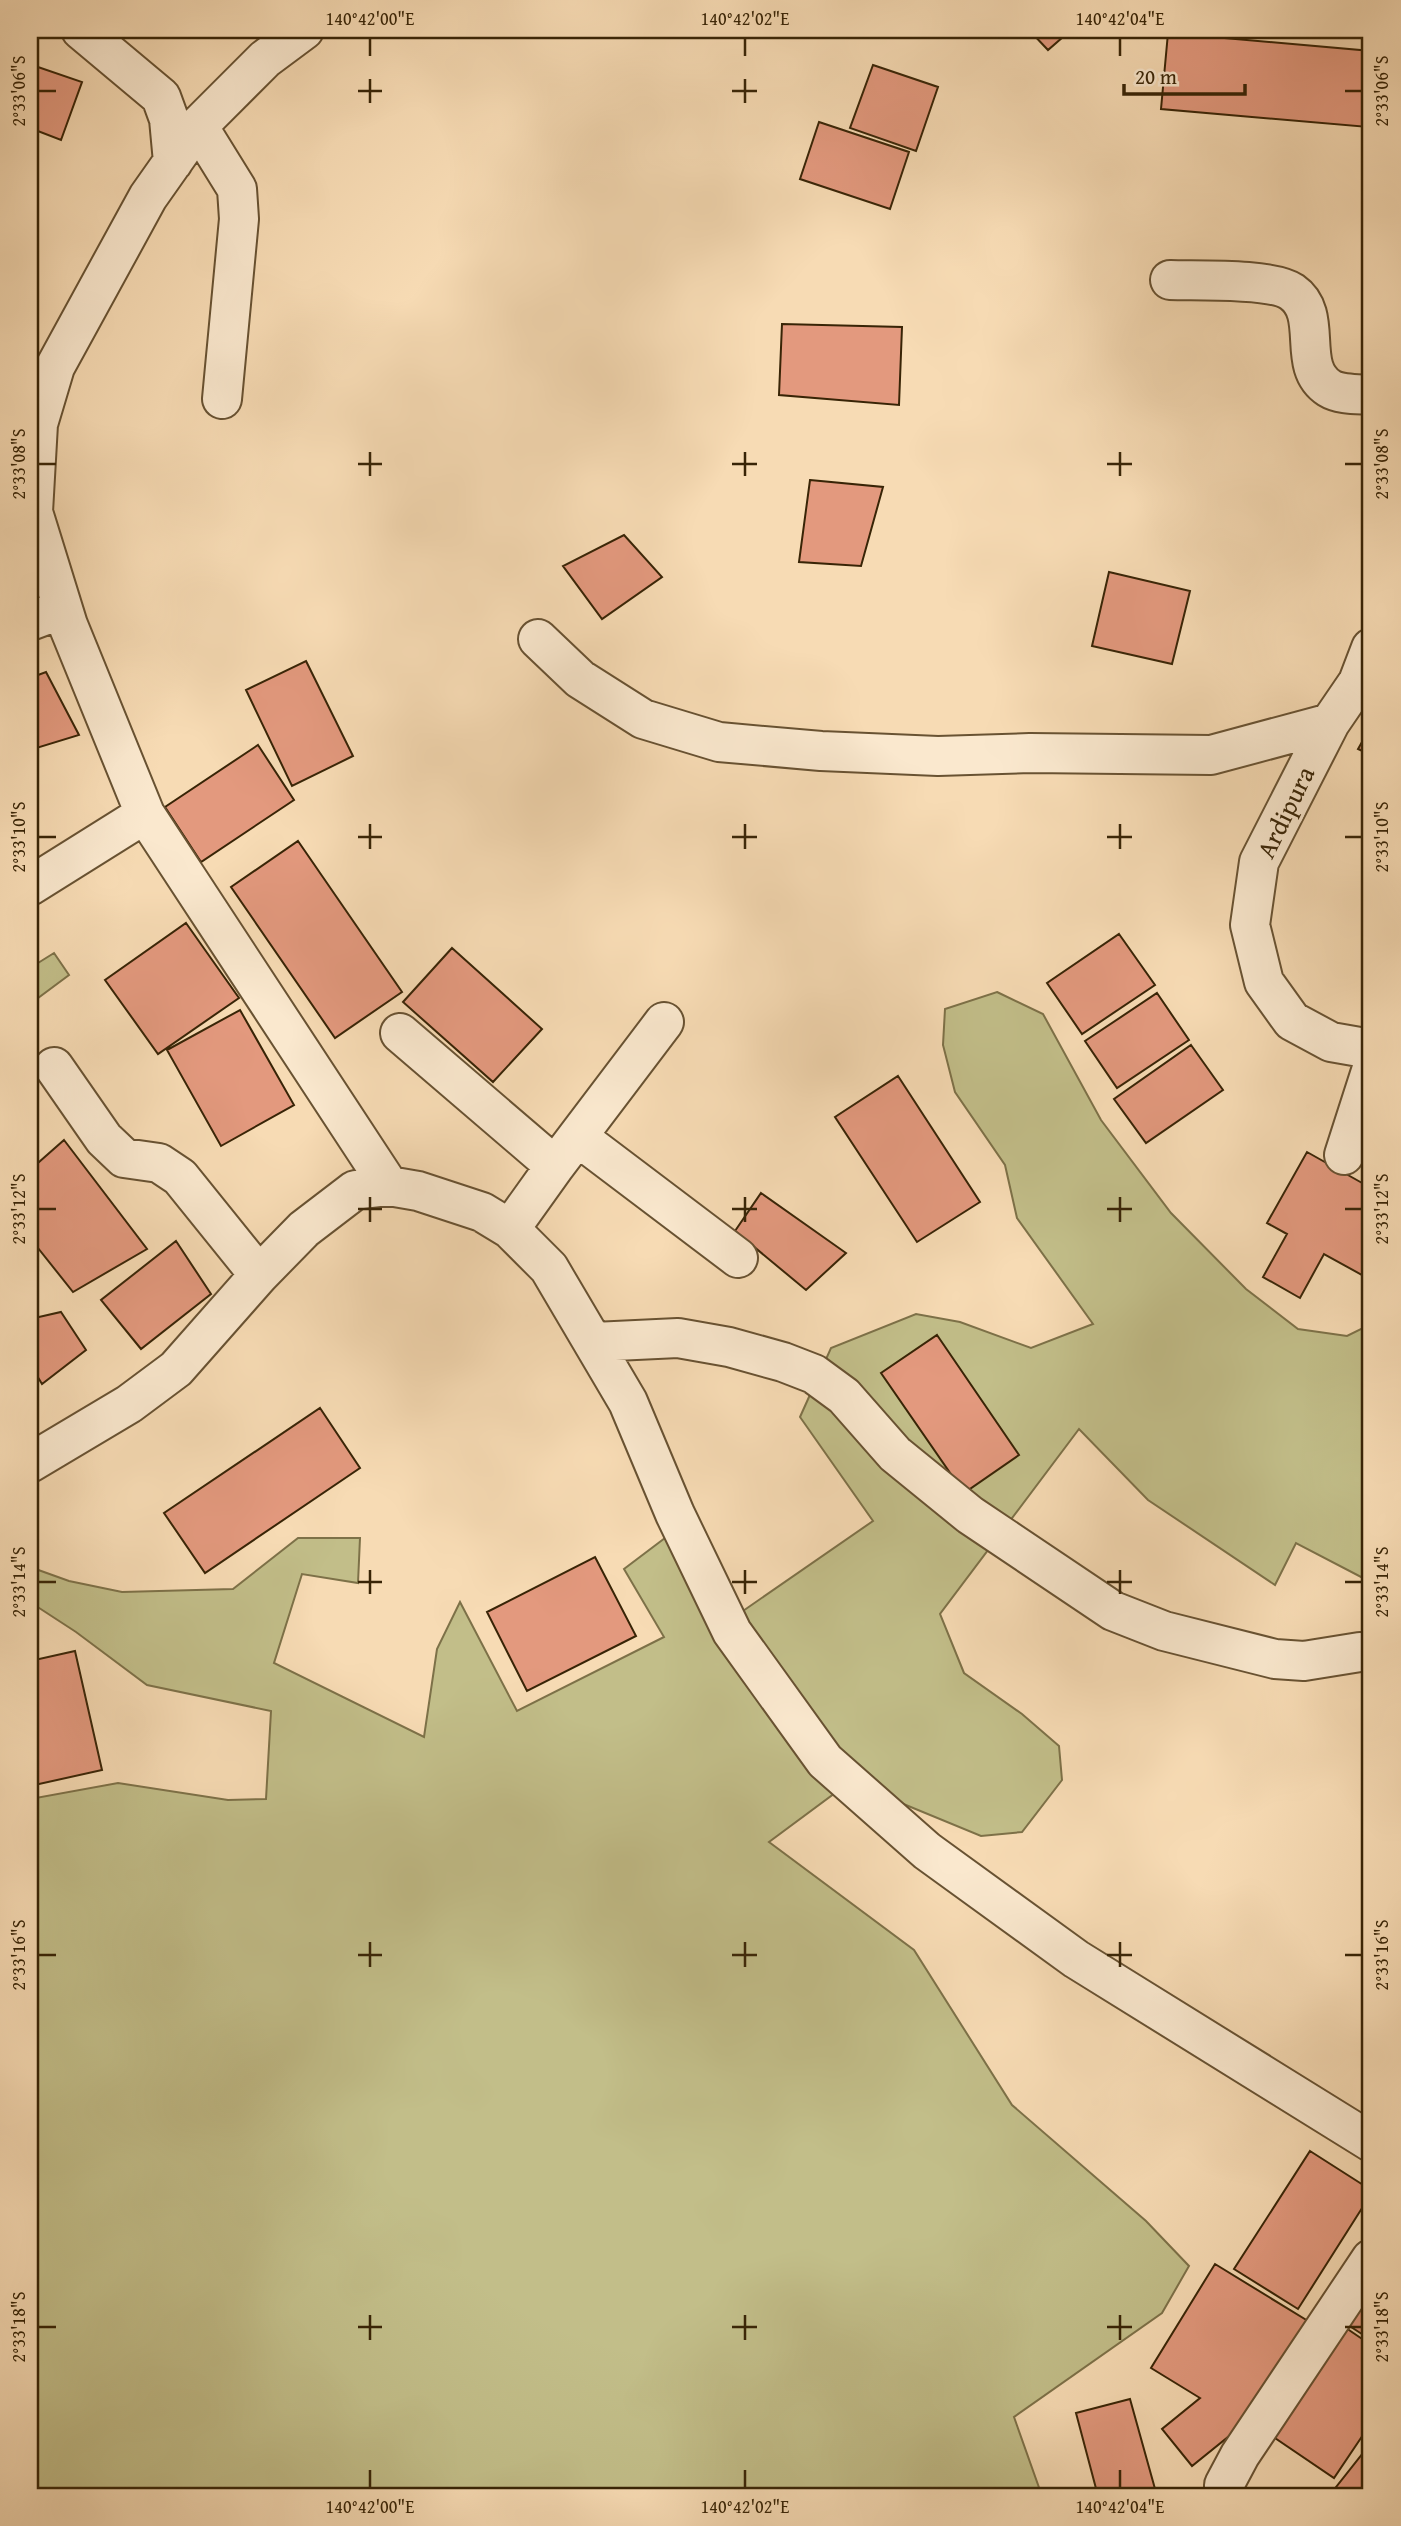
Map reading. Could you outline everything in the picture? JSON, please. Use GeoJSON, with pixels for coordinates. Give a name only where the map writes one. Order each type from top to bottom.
{"type":"FeatureCollection","features":[{"type":"Feature","properties":{"kind":"street"},"geometry":{"type":"LineString","coordinates":[[81,30],[161,97],[169,119],[173,162]]}},
{"type":"Feature","properties":{"kind":"street"},"geometry":{"type":"LineString","coordinates":[[304,30],[265,59],[198,126],[148,197],[55,367],[34,421],[33,512],[46,615],[145,814],[389,1186]]}},
{"type":"Feature","properties":{"kind":"street"},"geometry":{"type":"LineString","coordinates":[[198,126],[237,189],[239,219],[222,399]]}},
{"type":"Feature","properties":{"kind":"street"},"geometry":{"type":"LineString","coordinates":[[1170,280],[1258,284],[1279,287],[1293,293],[1303,304],[1308,320],[1311,361],[1317,377],[1331,390],[1371,395]]}},
{"type":"Feature","properties":{"kind":"street"},"geometry":{"type":"LineString","coordinates":[[538,639],[580,679],[643,719],[719,742],[821,751],[938,756],[1030,753],[1211,755],[1330,723]]}},
{"type":"Feature","properties":{"kind":"street","name":"Ardipura"},"geometry":{"type":"LineString","coordinates":[[1371,648],[1358,682],[1330,723],[1259,862],[1250,925],[1264,982],[1292,1021],[1331,1042],[1371,1049]]}},
{"type":"Feature","properties":{"kind":"street"},"geometry":{"type":"LineString","coordinates":[[30,886],[145,814]]}},
{"type":"Feature","properties":{"kind":"street"},"geometry":{"type":"LineString","coordinates":[[510,1229],[664,1022]]}},
{"type":"Feature","properties":{"kind":"street"},"geometry":{"type":"LineString","coordinates":[[400,1033],[555,1166]]}},
{"type":"Feature","properties":{"kind":"street"},"geometry":{"type":"LineString","coordinates":[[54,1068],[104,1139],[124,1158],[159,1163],[180,1177],[258,1275]]}},
{"type":"Feature","properties":{"kind":"street"},"geometry":{"type":"LineString","coordinates":[[1344,1155],[1371,1071]]}},
{"type":"Feature","properties":{"kind":"street"},"geometry":{"type":"LineString","coordinates":[[578,1137],[738,1258]]}},
{"type":"Feature","properties":{"kind":"street"},"geometry":{"type":"LineString","coordinates":[[30,1463],[129,1404],[176,1369],[258,1275],[304,1229],[355,1190],[389,1186],[418,1191],[482,1212],[510,1229],[549,1268],[628,1402],[675,1514],[732,1632],[825,1761],[927,1851],[1076,1959],[1371,2142]]}},
{"type":"Feature","properties":{"kind":"street"},"geometry":{"type":"LineString","coordinates":[[594,1342],[678,1338],[729,1347],[814,1374],[844,1396],[895,1454],[970,1515],[1113,1611],[1164,1631],[1275,1659],[1304,1661],[1360,1652]]}},
{"type":"Feature","properties":{"kind":"street"},"geometry":{"type":"LineString","coordinates":[[1224,2496],[1224,2485],[1240,2455],[1371,2259]]}},
{"type":"Feature","properties":{"kind":"shaded area"},"geometry":{"type":"Polygon","coordinates":[[[54,953],[69,975],[30,1004],[30,968],[54,953]]]}},
{"type":"Feature","properties":{"kind":"shaded area"},"geometry":{"type":"Polygon","coordinates":[[[997,992],[1043,1014],[1101,1120],[1171,1213],[1246,1289],[1298,1329],[1347,1336],[1371,1324],[1371,1554],[1363,1578],[1296,1543],[1275,1585],[1148,1500],[1079,1429],[940,1614],[964,1673],[1022,1714],[1059,1746],[1062,1780],[1022,1832],[981,1836],[850,1782],[769,1842],[914,1950],[1012,2105],[1146,2221],[1189,2266],[1162,2313],[1014,2417],[1042,2496],[30,2496],[30,1799],[118,1783],[228,1800],[266,1799],[271,1711],[147,1685],[76,1632],[30,1602],[30,1567],[69,1581],[122,1592],[233,1589],[298,1538],[360,1538],[358,1583],[302,1574],[274,1663],[424,1737],[437,1649],[460,1602],[517,1711],[664,1637],[624,1569],[665,1538],[714,1631],[873,1521],[800,1417],[831,1348],[916,1314],[960,1322],[1031,1348],[1093,1324],[1017,1218],[1005,1165],[955,1092],[943,1045],[945,1009],[997,992]]]}},
{"type":"Feature","properties":{"kind":"building"},"geometry":{"type":"Polygon","coordinates":[[[1029,30],[1071,30],[1048,50],[1029,30]]]}},
{"type":"Feature","properties":{"kind":"building"},"geometry":{"type":"Polygon","coordinates":[[[1168,33],[1371,51],[1368,127],[1161,109],[1168,33]]]}},
{"type":"Feature","properties":{"kind":"building"},"geometry":{"type":"Polygon","coordinates":[[[873,65],[938,87],[916,151],[850,128],[873,65]]]}},
{"type":"Feature","properties":{"kind":"building"},"geometry":{"type":"Polygon","coordinates":[[[35,66],[82,82],[61,140],[30,128],[30,85],[35,66]]]}},
{"type":"Feature","properties":{"kind":"building"},"geometry":{"type":"Polygon","coordinates":[[[819,122],[909,152],[890,209],[800,179],[819,122]]]}},
{"type":"Feature","properties":{"kind":"building"},"geometry":{"type":"Polygon","coordinates":[[[782,324],[902,327],[899,405],[779,395],[782,324]]]}},
{"type":"Feature","properties":{"kind":"building"},"geometry":{"type":"Polygon","coordinates":[[[810,480],[883,487],[861,566],[799,562],[810,480]]]}},
{"type":"Feature","properties":{"kind":"building"},"geometry":{"type":"Polygon","coordinates":[[[624,535],[662,577],[602,619],[563,566],[624,535]]]}},
{"type":"Feature","properties":{"kind":"building"},"geometry":{"type":"Polygon","coordinates":[[[1109,572],[1190,591],[1172,664],[1092,646],[1109,572]]]}},
{"type":"Feature","properties":{"kind":"building"},"geometry":{"type":"Polygon","coordinates":[[[306,661],[353,756],[292,786],[246,690],[306,661]]]}},
{"type":"Feature","properties":{"kind":"building"},"geometry":{"type":"Polygon","coordinates":[[[46,672],[79,735],[30,750],[30,678],[46,672]]]}},
{"type":"Feature","properties":{"kind":"building"},"geometry":{"type":"Polygon","coordinates":[[[1371,726],[1371,755],[1358,749],[1371,726]]]}},
{"type":"Feature","properties":{"kind":"building"},"geometry":{"type":"Polygon","coordinates":[[[258,745],[294,800],[201,862],[165,807],[258,745]]]}},
{"type":"Feature","properties":{"kind":"building"},"geometry":{"type":"Polygon","coordinates":[[[298,841],[402,992],[335,1038],[231,887],[298,841]]]}},
{"type":"Feature","properties":{"kind":"building"},"geometry":{"type":"Polygon","coordinates":[[[186,923],[239,998],[158,1054],[105,980],[186,923]]]}},
{"type":"Feature","properties":{"kind":"building"},"geometry":{"type":"Polygon","coordinates":[[[1119,934],[1155,985],[1082,1034],[1047,983],[1119,934]]]}},
{"type":"Feature","properties":{"kind":"building"},"geometry":{"type":"Polygon","coordinates":[[[452,948],[542,1029],[493,1082],[403,1002],[452,948]]]}},
{"type":"Feature","properties":{"kind":"building"},"geometry":{"type":"Polygon","coordinates":[[[1157,993],[1189,1040],[1117,1088],[1085,1041],[1157,993]]]}},
{"type":"Feature","properties":{"kind":"building"},"geometry":{"type":"Polygon","coordinates":[[[240,1010],[294,1105],[221,1146],[167,1050],[240,1010]]]}},
{"type":"Feature","properties":{"kind":"building"},"geometry":{"type":"Polygon","coordinates":[[[1191,1045],[1223,1090],[1146,1143],[1114,1099],[1191,1045]]]}},
{"type":"Feature","properties":{"kind":"building"},"geometry":{"type":"Polygon","coordinates":[[[898,1076],[980,1202],[917,1242],[835,1117],[898,1076]]]}},
{"type":"Feature","properties":{"kind":"building"},"geometry":{"type":"Polygon","coordinates":[[[64,1140],[147,1249],[73,1292],[30,1238],[30,1170],[64,1140]]]}},
{"type":"Feature","properties":{"kind":"building"},"geometry":{"type":"Polygon","coordinates":[[[1307,1152],[1371,1188],[1371,1280],[1324,1254],[1300,1298],[1263,1277],[1287,1234],[1267,1223],[1307,1152]]]}},
{"type":"Feature","properties":{"kind":"building"},"geometry":{"type":"Polygon","coordinates":[[[761,1193],[846,1253],[806,1290],[735,1231],[761,1193]]]}},
{"type":"Feature","properties":{"kind":"building"},"geometry":{"type":"Polygon","coordinates":[[[176,1241],[211,1294],[141,1349],[101,1300],[176,1241]]]}},
{"type":"Feature","properties":{"kind":"building"},"geometry":{"type":"Polygon","coordinates":[[[61,1312],[86,1350],[42,1384],[30,1364],[30,1319],[61,1312]]]}},
{"type":"Feature","properties":{"kind":"building"},"geometry":{"type":"Polygon","coordinates":[[[937,1335],[1019,1455],[964,1493],[881,1373],[937,1335]]]}},
{"type":"Feature","properties":{"kind":"building"},"geometry":{"type":"Polygon","coordinates":[[[320,1408],[360,1468],[205,1573],[164,1513],[320,1408]]]}},
{"type":"Feature","properties":{"kind":"building"},"geometry":{"type":"Polygon","coordinates":[[[595,1557],[636,1636],[527,1691],[487,1612],[595,1557]]]}},
{"type":"Feature","properties":{"kind":"building"},"geometry":{"type":"Polygon","coordinates":[[[75,1651],[102,1770],[30,1786],[30,1661],[75,1651]]]}},
{"type":"Feature","properties":{"kind":"building"},"geometry":{"type":"Polygon","coordinates":[[[1310,2151],[1371,2190],[1371,2194],[1298,2309],[1234,2269],[1310,2151]]]}},
{"type":"Feature","properties":{"kind":"building"},"geometry":{"type":"Polygon","coordinates":[[[1215,2264],[1308,2321],[1244,2424],[1192,2466],[1162,2429],[1200,2398],[1151,2368],[1215,2264]]]}},
{"type":"Feature","properties":{"kind":"building"},"geometry":{"type":"Polygon","coordinates":[[[1371,2282],[1371,2340],[1345,2323],[1371,2282]]]}},
{"type":"Feature","properties":{"kind":"building"},"geometry":{"type":"Polygon","coordinates":[[[1346,2328],[1371,2345],[1371,2423],[1334,2478],[1272,2436],[1346,2328]]]}},
{"type":"Feature","properties":{"kind":"building"},"geometry":{"type":"Polygon","coordinates":[[[1130,2399],[1157,2496],[1098,2496],[1076,2413],[1130,2399]]]}},
{"type":"Feature","properties":{"kind":"building"},"geometry":{"type":"Polygon","coordinates":[[[1367,2448],[1371,2451],[1371,2496],[1329,2496],[1367,2448]]]}}]}
